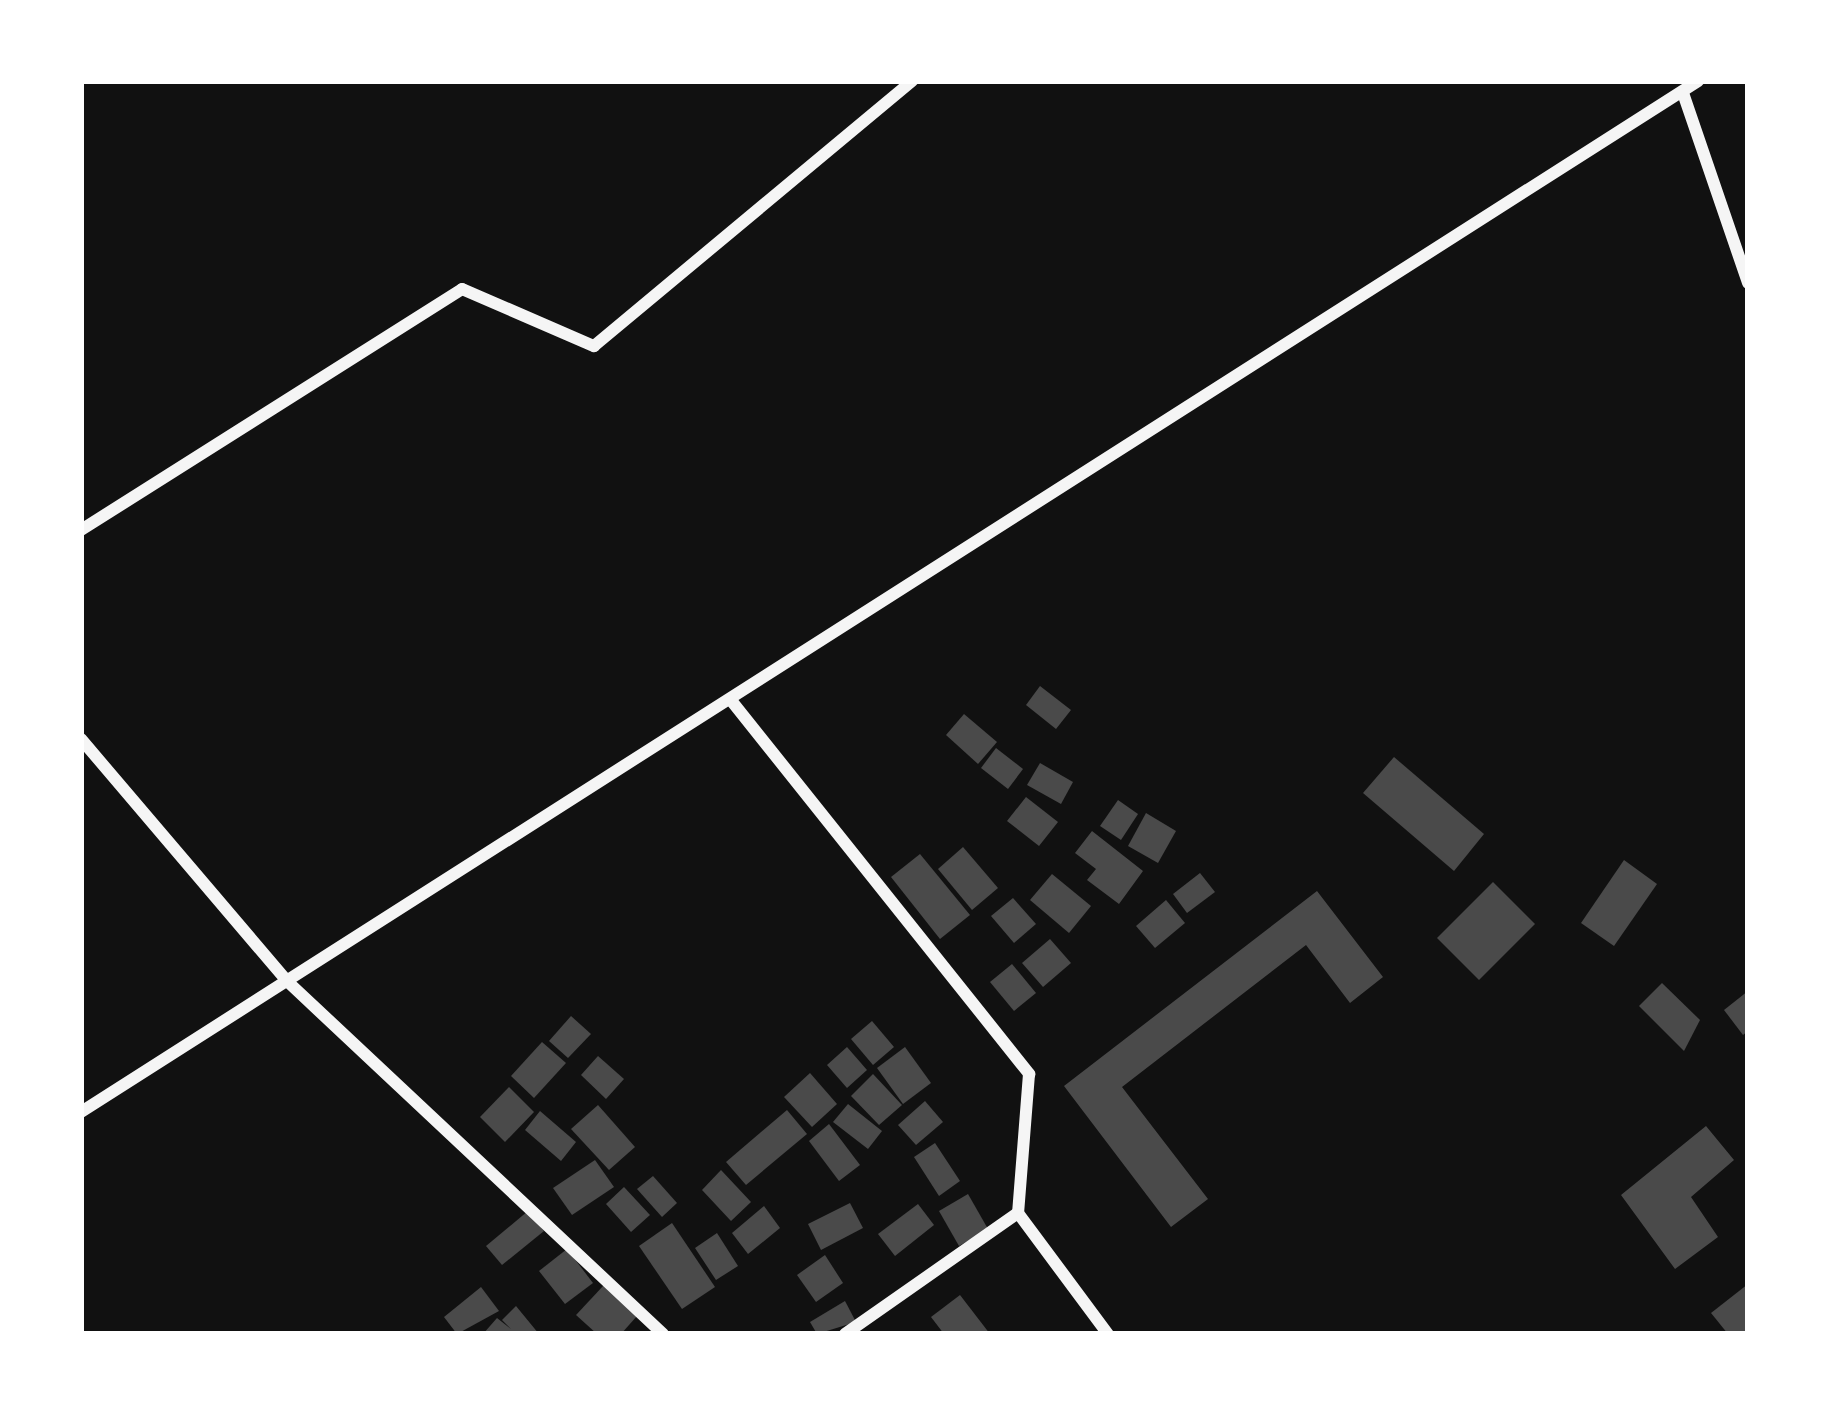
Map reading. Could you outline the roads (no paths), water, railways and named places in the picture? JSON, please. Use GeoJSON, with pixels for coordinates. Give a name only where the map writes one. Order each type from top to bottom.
{"type":"FeatureCollection","features":[{"type":"Feature","properties":{"kind":"street"},"geometry":{"type":"LineString","coordinates":[[81,530],[462,289],[594,346],[912,81]]}},
{"type":"Feature","properties":{"kind":"street"},"geometry":{"type":"LineString","coordinates":[[81,1112],[1698,81]]}},
{"type":"Feature","properties":{"kind":"street"},"geometry":{"type":"LineString","coordinates":[[1683,93],[1748,283]]}},
{"type":"Feature","properties":{"kind":"street"},"geometry":{"type":"LineString","coordinates":[[730,700],[1029,1074],[1018,1213],[1108,1334]]}},
{"type":"Feature","properties":{"kind":"street"},"geometry":{"type":"LineString","coordinates":[[81,739],[287,981],[663,1334]]}},
{"type":"Feature","properties":{"kind":"street"},"geometry":{"type":"LineString","coordinates":[[845,1334],[1018,1213]]}}]}
